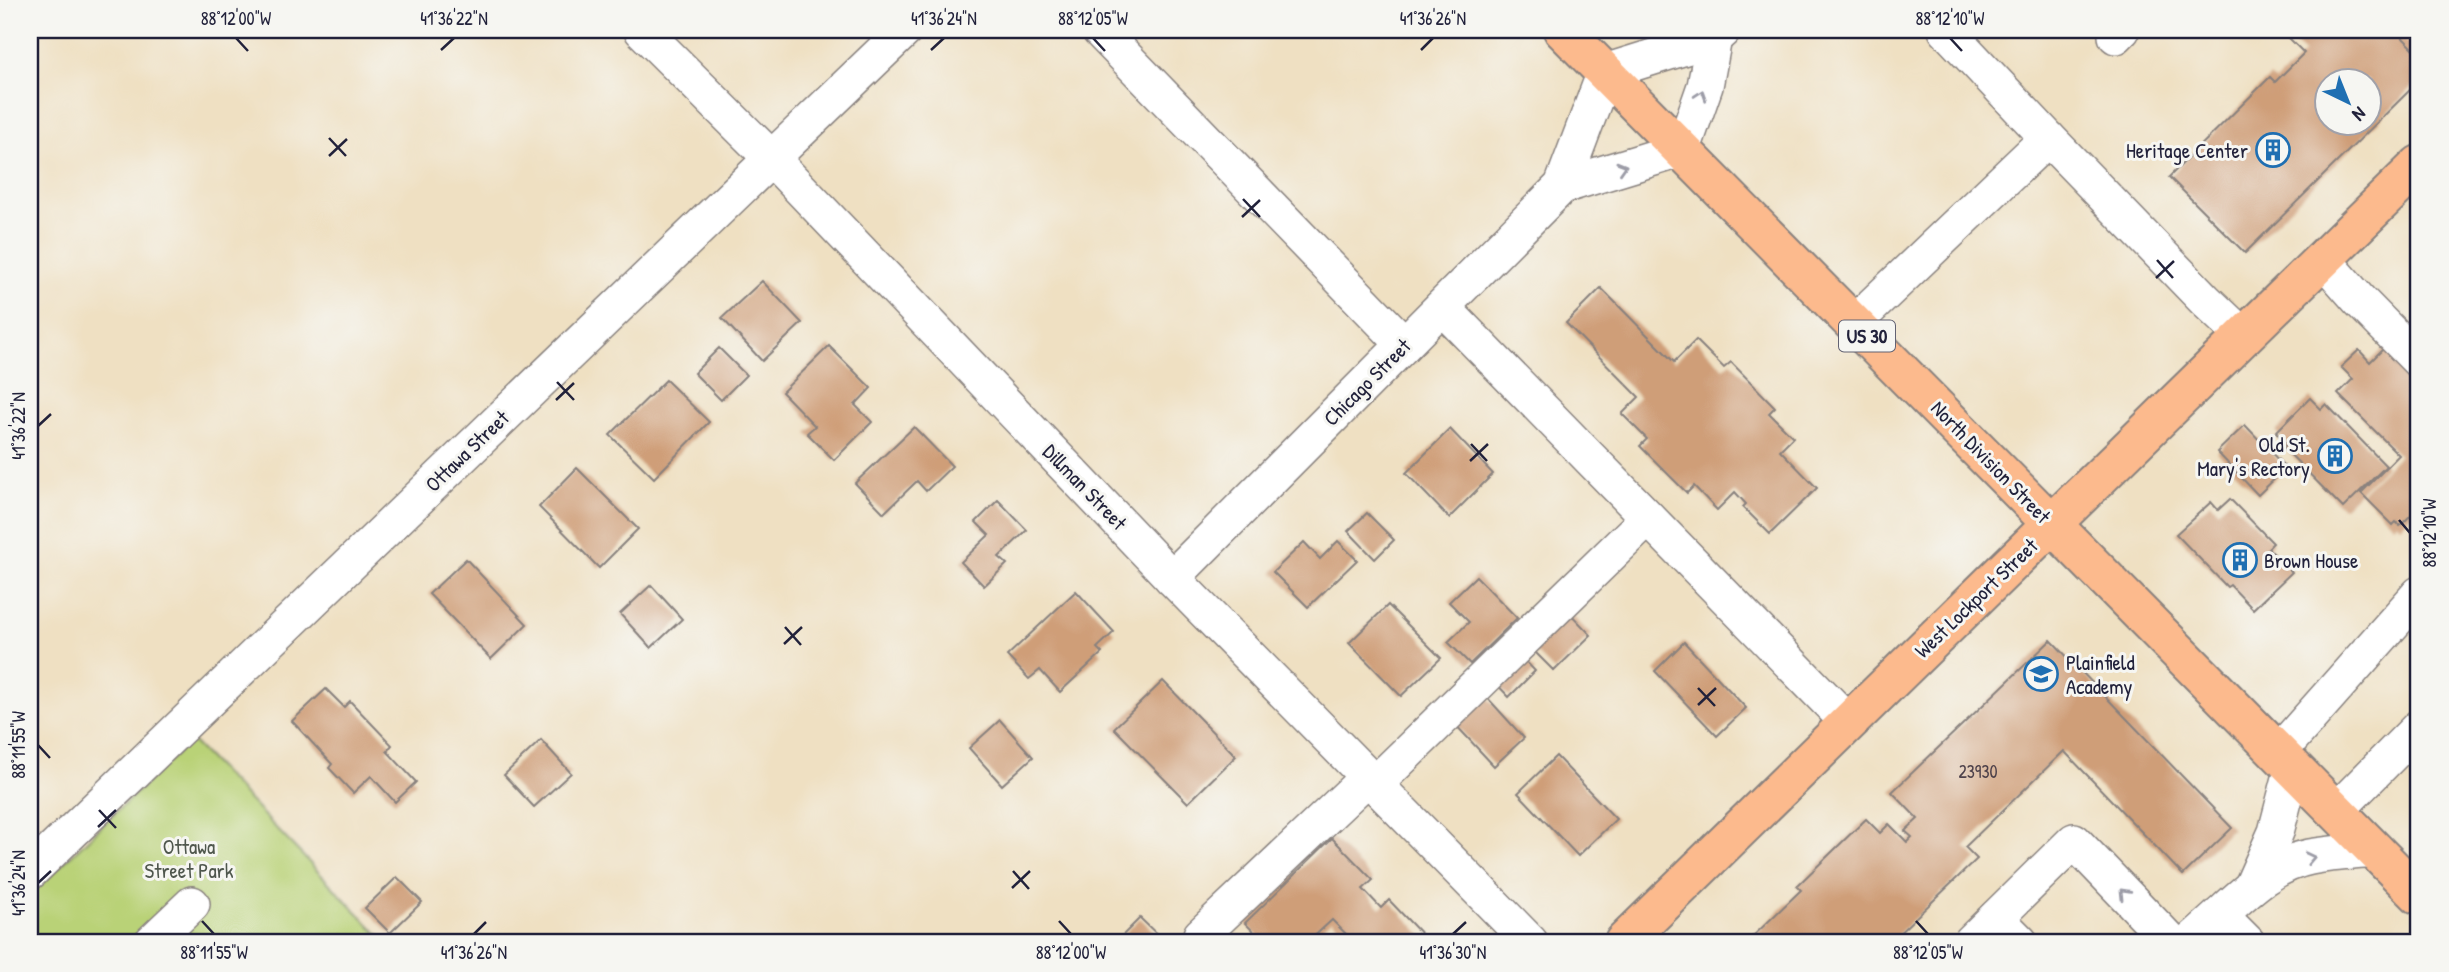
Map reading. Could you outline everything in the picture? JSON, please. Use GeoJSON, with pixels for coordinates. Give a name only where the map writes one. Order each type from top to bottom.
{"type":"FeatureCollection","features":[{"type":"Feature","properties":{"kind":"main road","name":"North Division Street"},"geometry":{"type":"LineString","coordinates":[[1563,30],[2419,895]]}},
{"type":"Feature","properties":{"kind":"main road","name":"West Lockport Street"},"geometry":{"type":"LineString","coordinates":[[1624,942],[2419,165]]}},
{"type":"Feature","properties":{"kind":"street","name":"Dillman Street"},"geometry":{"type":"LineString","coordinates":[[642,30],[771,158],[1172,578],[1530,942]]}},
{"type":"Feature","properties":{"kind":"street","name":"Ottawa Street"},"geometry":{"type":"LineString","coordinates":[[30,872],[905,30]]}},
{"type":"Feature","properties":{"kind":"street"},"geometry":{"type":"LineString","coordinates":[[1099,30],[1404,344]]}},
{"type":"Feature","properties":{"kind":"street"},"geometry":{"type":"LineString","coordinates":[[1946,30],[2205,300],[2244,337]]}},
{"type":"Feature","properties":{"kind":"street"},"geometry":{"type":"LineString","coordinates":[[1605,72],[1718,34]]}},
{"type":"Feature","properties":{"kind":"street"},"geometry":{"type":"LineString","coordinates":[[1682,149],[1705,86],[1718,34]]}},
{"type":"Feature","properties":{"kind":"street","name":"Chicago Street"},"geometry":{"type":"LineString","coordinates":[[1172,578],[1562,186],[1605,72]]}},
{"type":"Feature","properties":{"kind":"street"},"geometry":{"type":"LineString","coordinates":[[1854,323],[2048,138]]}},
{"type":"Feature","properties":{"kind":"street","name":"Chicago Street"},"geometry":{"type":"LineString","coordinates":[[1562,186],[1682,149]]}},
{"type":"Feature","properties":{"kind":"street"},"geometry":{"type":"LineString","coordinates":[[2323,259],[2419,361]]}},
{"type":"Feature","properties":{"kind":"street"},"geometry":{"type":"LineString","coordinates":[[1442,307],[1849,723]]}},
{"type":"Feature","properties":{"kind":"street"},"geometry":{"type":"LineString","coordinates":[[1201,942],[1201,936],[1371,780],[1648,518]]}},
{"type":"Feature","properties":{"kind":"street"},"geometry":{"type":"LineString","coordinates":[[2252,886],[2276,832],[2286,760],[2419,594]]}},
{"type":"Feature","properties":{"kind":"street"},"geometry":{"type":"LineString","coordinates":[[2336,811],[2419,727]]}},
{"type":"Feature","properties":{"kind":"street"},"geometry":{"type":"LineString","coordinates":[[1971,942],[2074,841],[2171,942]]}},
{"type":"Feature","properties":{"kind":"street"},"geometry":{"type":"LineString","coordinates":[[2190,942],[2252,886],[2286,865],[2309,857],[2376,850]]}},
{"type":"Feature","properties":{"kind":"street"},"geometry":{"type":"LineString","coordinates":[[152,942],[192,904]]}},
{"type":"Feature","properties":{"kind":"street"},"geometry":{"type":"LineString","coordinates":[[2220,915],[2247,942]]}},
{"type":"Feature","properties":{"kind":"street"},"geometry":{"type":"LineString","coordinates":[[1996,918],[2020,942]]}},
{"type":"Feature","properties":{"kind":"green space","name":"Ottawa Street Park"},"geometry":{"type":"Polygon","coordinates":[[[191,740],[386,942],[30,942],[30,895],[191,740]]]}},
{"type":"Feature","properties":{"kind":"building","name":"Heritage Center"},"geometry":{"type":"Polygon","coordinates":[[[2281,30],[2395,30],[2419,54],[2419,81],[2382,118],[2382,66],[2312,66],[2312,136],[2363,136],[2245,253],[2169,177],[2270,77],[2275,82],[2304,53],[2281,30]]]}},
{"type":"Feature","properties":{"kind":"building"},"geometry":{"type":"Polygon","coordinates":[[[762,281],[802,323],[762,361],[722,318],[762,281]]]}},
{"type":"Feature","properties":{"kind":"building"},"geometry":{"type":"Polygon","coordinates":[[[1601,288],[1674,362],[1696,340],[1724,368],[1731,362],[1775,407],[1769,413],[1793,437],[1780,450],[1817,488],[1770,534],[1743,507],[1746,504],[1735,492],[1717,510],[1694,486],[1687,493],[1640,446],[1647,439],[1622,414],[1639,397],[1566,323],[1601,288]]]}},
{"type":"Feature","properties":{"kind":"building"},"geometry":{"type":"Polygon","coordinates":[[[829,346],[871,388],[855,405],[872,422],[834,460],[807,433],[815,426],[782,392],[829,346]]]}},
{"type":"Feature","properties":{"kind":"building"},"geometry":{"type":"Polygon","coordinates":[[[2385,347],[2419,382],[2419,507],[2400,526],[2396,522],[2393,525],[2361,493],[2399,455],[2338,394],[2353,379],[2341,367],[2359,350],[2370,362],[2385,347]]]}},
{"type":"Feature","properties":{"kind":"building"},"geometry":{"type":"Polygon","coordinates":[[[719,348],[746,375],[721,400],[694,373],[719,348]]]}},
{"type":"Feature","properties":{"kind":"building"},"geometry":{"type":"Polygon","coordinates":[[[666,380],[709,422],[654,478],[610,435],[666,380]]]}},
{"type":"Feature","properties":{"kind":"building","name":"Old St. Mary's Rectory"},"geometry":{"type":"Polygon","coordinates":[[[2310,398],[2321,409],[2326,404],[2386,466],[2343,508],[2283,447],[2287,444],[2276,432],[2310,398]]]}},
{"type":"Feature","properties":{"kind":"building"},"geometry":{"type":"Polygon","coordinates":[[[2245,425],[2286,468],[2258,495],[2217,452],[2245,425]]]}},
{"type":"Feature","properties":{"kind":"building"},"geometry":{"type":"Polygon","coordinates":[[[914,427],[952,466],[926,491],[917,481],[884,513],[855,483],[914,427]]]}},
{"type":"Feature","properties":{"kind":"building"},"geometry":{"type":"Polygon","coordinates":[[[1450,429],[1493,474],[1449,518],[1406,473],[1450,429]]]}},
{"type":"Feature","properties":{"kind":"building"},"geometry":{"type":"Polygon","coordinates":[[[577,468],[638,529],[599,568],[539,507],[577,468]]]}},
{"type":"Feature","properties":{"kind":"building","name":"Brown House"},"geometry":{"type":"Polygon","coordinates":[[[2230,499],[2273,543],[2268,548],[2292,572],[2253,609],[2230,585],[2227,587],[2176,534],[2211,502],[2218,510],[2230,499]]]}},
{"type":"Feature","properties":{"kind":"building"},"geometry":{"type":"Polygon","coordinates":[[[998,500],[1027,530],[999,557],[1007,564],[984,586],[961,562],[989,535],[976,522],[998,500]]]}},
{"type":"Feature","properties":{"kind":"building"},"geometry":{"type":"Polygon","coordinates":[[[1367,513],[1394,540],[1375,559],[1348,531],[1367,513]]]}},
{"type":"Feature","properties":{"kind":"building"},"geometry":{"type":"Polygon","coordinates":[[[1338,541],[1357,560],[1308,607],[1273,572],[1304,542],[1320,559],[1338,541]]]}},
{"type":"Feature","properties":{"kind":"building"},"geometry":{"type":"Polygon","coordinates":[[[466,559],[527,624],[491,659],[429,594],[466,559]]]}},
{"type":"Feature","properties":{"kind":"building"},"geometry":{"type":"Polygon","coordinates":[[[1476,576],[1517,618],[1470,664],[1448,642],[1469,622],[1449,602],[1476,576]]]}},
{"type":"Feature","properties":{"kind":"building"},"geometry":{"type":"Polygon","coordinates":[[[651,585],[682,619],[651,648],[620,614],[651,585]]]}},
{"type":"Feature","properties":{"kind":"building"},"geometry":{"type":"Polygon","coordinates":[[[1076,591],[1114,632],[1097,648],[1102,653],[1060,692],[1040,670],[1029,679],[1007,656],[1076,591]]]}},
{"type":"Feature","properties":{"kind":"building"},"geometry":{"type":"Polygon","coordinates":[[[1388,605],[1441,658],[1401,696],[1349,643],[1388,605]]]}},
{"type":"Feature","properties":{"kind":"building"},"geometry":{"type":"Polygon","coordinates":[[[1562,605],[1591,635],[1554,671],[1524,641],[1562,605]]]}},
{"type":"Feature","properties":{"kind":"building"},"geometry":{"type":"Polygon","coordinates":[[[2051,640],[2232,828],[2183,875],[2064,751],[1965,847],[1977,859],[1890,942],[1747,942],[1801,890],[1797,886],[1866,819],[1880,833],[1889,824],[1907,842],[1912,837],[1905,831],[1918,819],[1892,792],[2051,640]]]}},
{"type":"Feature","properties":{"kind":"building"},"geometry":{"type":"Polygon","coordinates":[[[1684,642],[1746,708],[1717,736],[1655,671],[1684,642]]]}},
{"type":"Feature","properties":{"kind":"building"},"geometry":{"type":"Polygon","coordinates":[[[1515,650],[1535,671],[1509,697],[1488,675],[1515,650]]]}},
{"type":"Feature","properties":{"kind":"building"},"geometry":{"type":"Polygon","coordinates":[[[1163,681],[1236,756],[1188,803],[1114,728],[1163,681]]]}},
{"type":"Feature","properties":{"kind":"building"},"geometry":{"type":"Polygon","coordinates":[[[326,689],[344,707],[350,701],[392,745],[387,751],[416,782],[395,802],[371,776],[353,793],[329,768],[332,764],[292,721],[326,689]]]}},
{"type":"Feature","properties":{"kind":"building"},"geometry":{"type":"Polygon","coordinates":[[[1484,694],[1524,738],[1494,766],[1453,722],[1484,694]]]}},
{"type":"Feature","properties":{"kind":"building"},"geometry":{"type":"Polygon","coordinates":[[[1000,720],[1033,757],[1002,785],[969,748],[1000,720]]]}},
{"type":"Feature","properties":{"kind":"building"},"geometry":{"type":"Polygon","coordinates":[[[541,740],[571,773],[534,807],[504,775],[541,740]]]}},
{"type":"Feature","properties":{"kind":"building"},"geometry":{"type":"Polygon","coordinates":[[[1556,756],[1616,819],[1578,856],[1518,793],[1556,756]]]}},
{"type":"Feature","properties":{"kind":"building"},"geometry":{"type":"Polygon","coordinates":[[[1332,838],[1373,880],[1363,889],[1381,908],[1389,900],[1429,942],[1345,942],[1350,938],[1332,920],[1308,942],[1264,942],[1245,923],[1332,838]]]}},
{"type":"Feature","properties":{"kind":"building"},"geometry":{"type":"Polygon","coordinates":[[[397,877],[422,902],[390,933],[365,908],[397,877]]]}},
{"type":"Feature","properties":{"kind":"building"},"geometry":{"type":"Polygon","coordinates":[[[1140,918],[1165,942],[1116,942],[1140,918]]]}},
{"type":"Feature","properties":{"kind":"place","name":"Heritage Center"},"geometry":{"type":"Point","coordinates":[2273,150]}},
{"type":"Feature","properties":{"kind":"place","name":"Old St. Mary's Rectory"},"geometry":{"type":"Point","coordinates":[2335,456]}},
{"type":"Feature","properties":{"kind":"place","name":"Brown House"},"geometry":{"type":"Point","coordinates":[2240,560]}},
{"type":"Feature","properties":{"kind":"place","name":"Plainfield Academy"},"geometry":{"type":"Point","coordinates":[2041,674]}}]}
